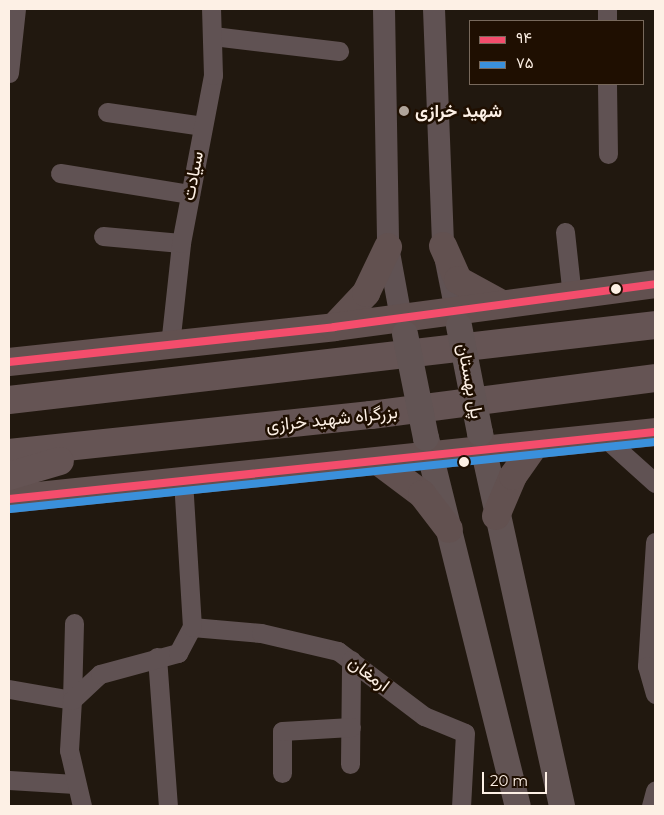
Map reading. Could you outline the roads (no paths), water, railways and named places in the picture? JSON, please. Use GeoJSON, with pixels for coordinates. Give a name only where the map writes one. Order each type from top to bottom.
{"type":"FeatureCollection","features":[{"type":"Feature","properties":{"kind":"highway"},"geometry":{"type":"LineString","coordinates":[[611,329],[655,320]]}},
{"type":"Feature","properties":{"kind":"highway"},"geometry":{"type":"LineString","coordinates":[[9,400],[655,325]]}},
{"type":"Feature","properties":{"kind":"highway","name":"بزرگراه شهید خرازی"},"geometry":{"type":"LineString","coordinates":[[9,453],[371,415],[655,378]]}},
{"type":"Feature","properties":{"kind":"highway"},"geometry":{"type":"LineString","coordinates":[[9,391],[119,386]]}},
{"type":"Feature","properties":{"kind":"highway"},"geometry":{"type":"LineString","coordinates":[[9,476],[127,441]]}},
{"type":"Feature","properties":{"kind":"main road"},"geometry":{"type":"LineString","coordinates":[[443,246],[458,280],[502,304]]}},
{"type":"Feature","properties":{"kind":"main road"},"geometry":{"type":"LineString","coordinates":[[334,327],[366,293],[388,247]]}},
{"type":"Feature","properties":{"kind":"main road"},"geometry":{"type":"LineString","coordinates":[[9,362],[334,327],[403,326],[458,319],[502,304],[655,284]]}},
{"type":"Feature","properties":{"kind":"main road","name":"پل بهستان"},"geometry":{"type":"LineString","coordinates":[[458,319],[496,516],[562,806]]}},
{"type":"Feature","properties":{"kind":"main road"},"geometry":{"type":"LineString","coordinates":[[403,326],[428,447],[518,806]]}},
{"type":"Feature","properties":{"kind":"main road"},"geometry":{"type":"LineString","coordinates":[[9,499],[378,461],[428,447],[482,441],[535,445],[655,432]]}},
{"type":"Feature","properties":{"kind":"main road"},"geometry":{"type":"LineString","coordinates":[[496,516],[512,476],[535,445]]}},
{"type":"Feature","properties":{"kind":"main road"},"geometry":{"type":"LineString","coordinates":[[378,461],[422,494],[449,529]]}},
{"type":"Feature","properties":{"kind":"street"},"geometry":{"type":"LineString","coordinates":[[9,74],[16,9]]}},
{"type":"Feature","properties":{"kind":"street","name":"سیادت"},"geometry":{"type":"LineString","coordinates":[[170,344],[181,242],[213,76],[211,9]]}},
{"type":"Feature","properties":{"kind":"street"},"geometry":{"type":"LineString","coordinates":[[384,9],[388,247],[403,326]]}},
{"type":"Feature","properties":{"kind":"street"},"geometry":{"type":"LineString","coordinates":[[434,9],[443,246],[458,319]]}},
{"type":"Feature","properties":{"kind":"street"},"geometry":{"type":"LineString","coordinates":[[213,36],[339,51]]}},
{"type":"Feature","properties":{"kind":"street"},"geometry":{"type":"LineString","coordinates":[[607,85],[608,154]]}},
{"type":"Feature","properties":{"kind":"street"},"geometry":{"type":"LineString","coordinates":[[107,112],[202,126]]}},
{"type":"Feature","properties":{"kind":"street"},"geometry":{"type":"LineString","coordinates":[[60,173],[190,194]]}},
{"type":"Feature","properties":{"kind":"street"},"geometry":{"type":"LineString","coordinates":[[565,232],[572,296]]}},
{"type":"Feature","properties":{"kind":"street"},"geometry":{"type":"LineString","coordinates":[[103,236],[181,242]]}},
{"type":"Feature","properties":{"kind":"street"},"geometry":{"type":"LineString","coordinates":[[604,438],[655,483]]}},
{"type":"Feature","properties":{"kind":"street"},"geometry":{"type":"LineString","coordinates":[[72,700],[100,674],[157,657],[178,653],[192,627],[183,481]]}},
{"type":"Feature","properties":{"kind":"street"},"geometry":{"type":"LineString","coordinates":[[655,542],[647,656],[655,694]]}},
{"type":"Feature","properties":{"kind":"street"},"geometry":{"type":"LineString","coordinates":[[74,623],[69,750],[74,784],[82,806]]}},
{"type":"Feature","properties":{"kind":"street","name":"ارمغان"},"geometry":{"type":"LineString","coordinates":[[192,627],[261,633],[338,651],[424,716],[464,733],[461,806]]}},
{"type":"Feature","properties":{"kind":"street"},"geometry":{"type":"LineString","coordinates":[[157,657],[168,806]]}},
{"type":"Feature","properties":{"kind":"street"},"geometry":{"type":"LineString","coordinates":[[350,764],[351,660]]}},
{"type":"Feature","properties":{"kind":"street"},"geometry":{"type":"LineString","coordinates":[[9,689],[72,700]]}},
{"type":"Feature","properties":{"kind":"street"},"geometry":{"type":"LineString","coordinates":[[282,772],[282,732],[351,727]]}},
{"type":"Feature","properties":{"kind":"street"},"geometry":{"type":"LineString","coordinates":[[9,780],[74,784]]}},
{"type":"Feature","properties":{"kind":"street"},"geometry":{"type":"LineString","coordinates":[[651,806],[655,791]]}},
{"type":"Feature","properties":{"kind":"place","name":"شهید خرازی"},"geometry":{"type":"Point","coordinates":[404,111]}}]}
